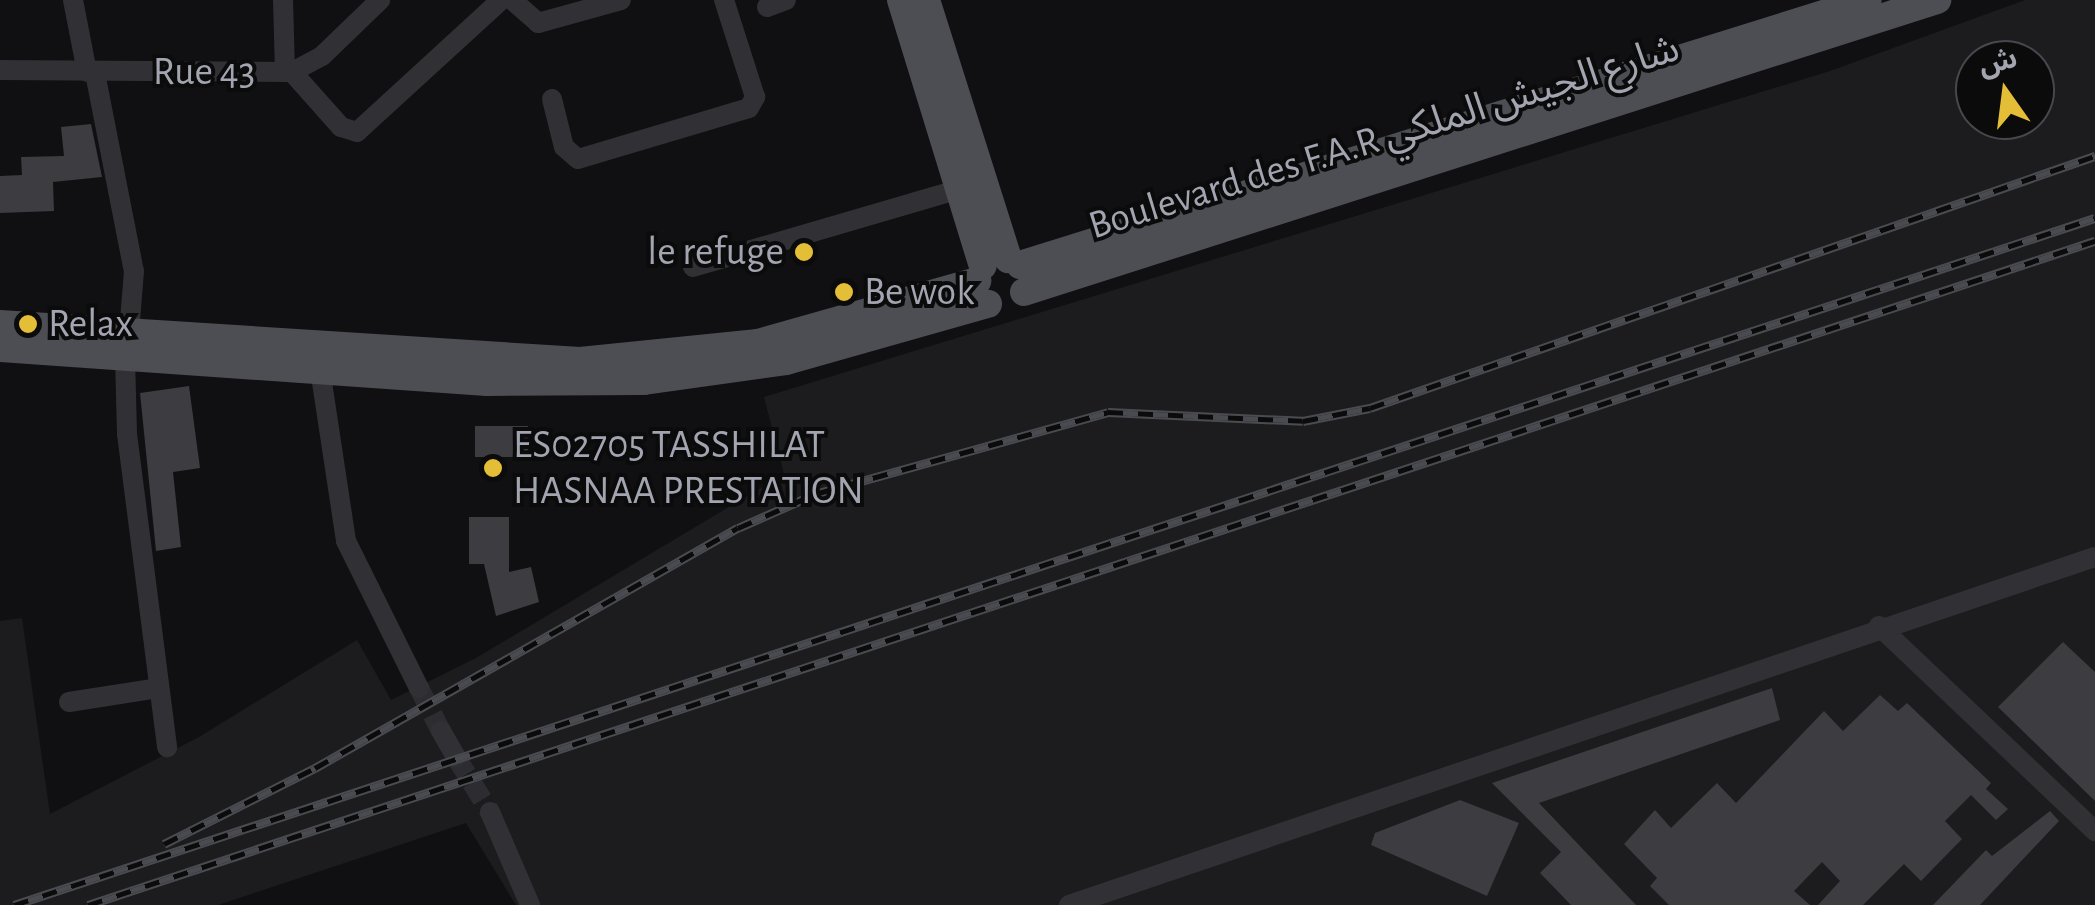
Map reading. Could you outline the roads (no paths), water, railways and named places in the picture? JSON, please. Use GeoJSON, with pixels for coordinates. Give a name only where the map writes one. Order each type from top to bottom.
{"type":"FeatureCollection","features":[{"type":"Feature","properties":{"kind":"main road"},"geometry":{"type":"LineString","coordinates":[[901,0],[960,189],[1000,278]]}},
{"type":"Feature","properties":{"kind":"main road"},"geometry":{"type":"LineString","coordinates":[[926,0],[1000,278]]}},
{"type":"Feature","properties":{"kind":"main road","name":"Boulevard des F.A.R شارع الجيش الملكي"},"geometry":{"type":"LineString","coordinates":[[0,324],[127,345],[320,368],[488,382],[644,381],[786,361],[1000,278],[1868,0]]}},
{"type":"Feature","properties":{"kind":"main road","name":"Boulevard des F.A.R شارع الجيش الملكي"},"geometry":{"type":"LineString","coordinates":[[0,348],[127,345],[515,359],[640,358],[758,343],[1000,278],[1937,0]]}},
{"type":"Feature","properties":{"kind":"street"},"geometry":{"type":"LineString","coordinates":[[73,0],[134,271],[127,345],[158,688],[167,746]]}},
{"type":"Feature","properties":{"kind":"street"},"geometry":{"type":"LineString","coordinates":[[283,0],[288,72],[341,127],[357,132],[500,0]]}},
{"type":"Feature","properties":{"kind":"street","name":"Rue 43"},"geometry":{"type":"LineString","coordinates":[[0,70],[288,72],[322,56],[380,0]]}},
{"type":"Feature","properties":{"kind":"street"},"geometry":{"type":"LineString","coordinates":[[512,0],[538,23],[620,0]]}},
{"type":"Feature","properties":{"kind":"street"},"geometry":{"type":"LineString","coordinates":[[552,99],[564,146],[578,159],[750,108],[756,97],[724,0]]}},
{"type":"Feature","properties":{"kind":"street"},"geometry":{"type":"LineString","coordinates":[[693,267],[960,189]]}},
{"type":"Feature","properties":{"kind":"street"},"geometry":{"type":"LineString","coordinates":[[320,368],[346,541],[419,688]]}},
{"type":"Feature","properties":{"kind":"street"},"geometry":{"type":"LineString","coordinates":[[1068,905],[1879,626],[2095,556]]}},
{"type":"Feature","properties":{"kind":"street"},"geometry":{"type":"LineString","coordinates":[[1879,626],[2095,831]]}},
{"type":"Feature","properties":{"kind":"street"},"geometry":{"type":"LineString","coordinates":[[68,702],[158,688]]}},
{"type":"Feature","properties":{"kind":"street"},"geometry":{"type":"LineString","coordinates":[[442,731],[456,756]]}},
{"type":"Feature","properties":{"kind":"street"},"geometry":{"type":"LineString","coordinates":[[490,812],[530,905]]}},
{"type":"Feature","properties":{"kind":"tunnel"},"geometry":{"type":"LineString","coordinates":[[419,688],[441,731]]}},
{"type":"Feature","properties":{"kind":"tunnel"},"geometry":{"type":"LineString","coordinates":[[456,757],[490,812]]}},
{"type":"Feature","properties":{"kind":"railway"},"geometry":{"type":"LineString","coordinates":[[164,844],[315,768],[738,528],[815,494],[1108,412],[1303,421],[1370,408],[2095,156]]}},
{"type":"Feature","properties":{"kind":"railway"},"geometry":{"type":"LineString","coordinates":[[14,905],[2095,218]]}},
{"type":"Feature","properties":{"kind":"railway"},"geometry":{"type":"LineString","coordinates":[[88,905],[2095,241]]}},
{"type":"Feature","properties":{"kind":"place","name":"le refuge"},"geometry":{"type":"Point","coordinates":[804,252]}},
{"type":"Feature","properties":{"kind":"place","name":"Be wok"},"geometry":{"type":"Point","coordinates":[844,292]}},
{"type":"Feature","properties":{"kind":"place","name":"Relax"},"geometry":{"type":"Point","coordinates":[28,324]}},
{"type":"Feature","properties":{"kind":"place","name":"ES02705 TASSHILAT HASNAA PRESTATION"},"geometry":{"type":"Point","coordinates":[493,468]}}]}
